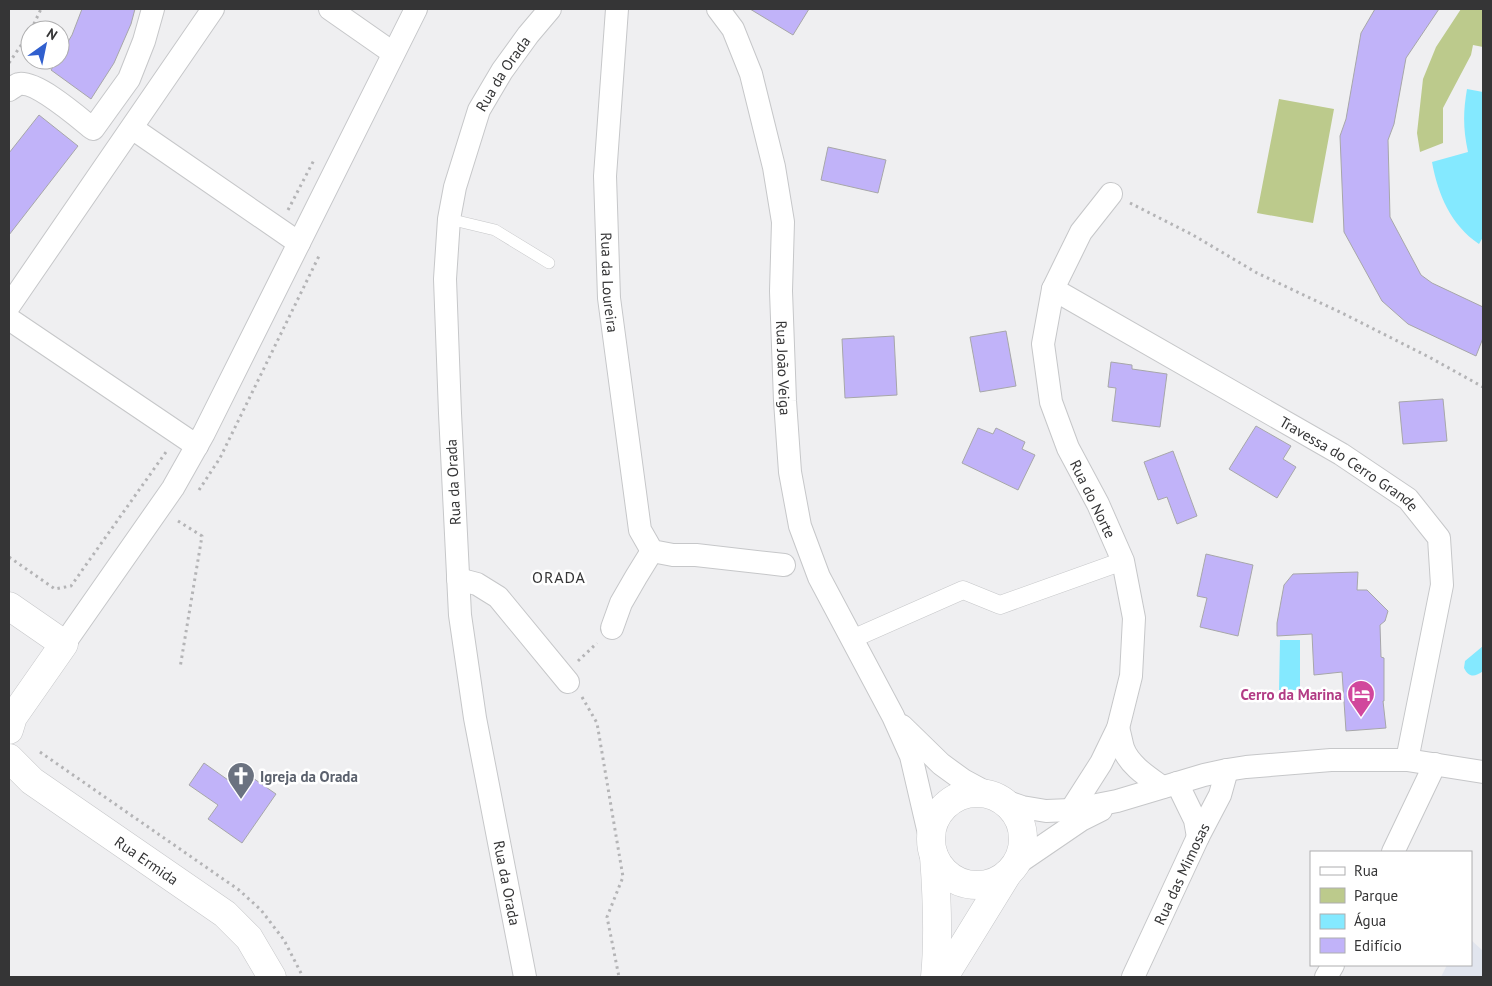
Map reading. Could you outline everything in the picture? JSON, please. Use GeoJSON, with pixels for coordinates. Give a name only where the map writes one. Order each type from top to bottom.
{"type":"FeatureCollection","features":[{"type":"Feature","properties":{"kind":"street"},"geometry":{"type":"LineString","coordinates":[[9,90],[19,84],[33,86],[54,99],[93,129],[128,79],[144,41],[153,9]]}},
{"type":"Feature","properties":{"kind":"street"},"geometry":{"type":"LineString","coordinates":[[9,306],[213,9]]}},
{"type":"Feature","properties":{"kind":"street"},"geometry":{"type":"LineString","coordinates":[[330,9],[394,53]]}},
{"type":"Feature","properties":{"kind":"street"},"geometry":{"type":"LineString","coordinates":[[10,720],[173,488],[197,446],[416,9]]}},
{"type":"Feature","properties":{"kind":"street","name":"Rua da Orada"},"geometry":{"type":"LineString","coordinates":[[525,977],[475,718],[460,615],[445,279],[449,219],[455,187],[479,110],[502,71],[550,9]]}},
{"type":"Feature","properties":{"kind":"street","name":"Rua da Loureira"},"geometry":{"type":"LineString","coordinates":[[617,9],[605,176],[609,298],[640,530],[652,551]]}},
{"type":"Feature","properties":{"kind":"street","name":"Rua João Veiga"},"geometry":{"type":"LineString","coordinates":[[718,9],[734,30],[751,74],[774,167],[783,222],[781,291],[786,408],[790,472],[800,526],[819,577],[893,716]]}},
{"type":"Feature","properties":{"kind":"street"},"geometry":{"type":"LineString","coordinates":[[132,128],[299,243]]}},
{"type":"Feature","properties":{"kind":"street","name":"Rua do Norte"},"geometry":{"type":"LineString","coordinates":[[1071,810],[1102,763],[1118,728],[1131,676],[1134,618],[1123,561],[1098,504],[1068,448],[1051,402],[1043,344],[1053,289],[1081,232],[1111,194]]}},
{"type":"Feature","properties":{"kind":"street","name":"Travessa do Cerro Grande"},"geometry":{"type":"LineString","coordinates":[[1053,289],[1341,454],[1408,499],[1439,538],[1442,585],[1407,760]]}},
{"type":"Feature","properties":{"kind":"street"},"geometry":{"type":"LineString","coordinates":[[9,319],[197,446]]}},
{"type":"Feature","properties":{"kind":"street"},"geometry":{"type":"LineString","coordinates":[[612,628],[621,604],[652,551],[673,555],[696,555],[784,565]]}},
{"type":"Feature","properties":{"kind":"street"},"geometry":{"type":"LineString","coordinates":[[852,639],[963,590],[1000,605],[1123,561]]}},
{"type":"Feature","properties":{"kind":"street"},"geometry":{"type":"LineString","coordinates":[[458,579],[477,584],[498,598],[566,678]]}},
{"type":"Feature","properties":{"kind":"street"},"geometry":{"type":"LineString","coordinates":[[9,606],[64,644]]}},
{"type":"Feature","properties":{"kind":"street"},"geometry":{"type":"LineString","coordinates":[[893,716],[941,764],[1013,809],[1020,822],[1024,836],[1022,852],[944,977]]}},
{"type":"Feature","properties":{"kind":"street"},"geometry":{"type":"LineString","coordinates":[[893,716],[911,756],[933,849],[942,868],[954,878],[967,884],[982,884],[996,881],[1081,820],[1117,802]]}},
{"type":"Feature","properties":{"kind":"street"},"geometry":{"type":"LineString","coordinates":[[1118,728],[1123,749],[1131,762],[1145,775],[1170,785],[1195,820],[1198,837]]}},
{"type":"Feature","properties":{"kind":"street","name":"Rua Ermida"},"geometry":{"type":"LineString","coordinates":[[9,758],[32,781],[225,914],[249,938],[272,977]]}},
{"type":"Feature","properties":{"kind":"street"},"geometry":{"type":"LineString","coordinates":[[935,977],[938,951],[937,888],[932,830],[936,818],[943,808],[964,794],[976,793],[995,797],[1022,808],[1046,811],[1071,810],[1117,802],[1170,785],[1246,767],[1331,760],[1407,760],[1483,772]]}},
{"type":"Feature","properties":{"kind":"street"},"geometry":{"type":"LineString","coordinates":[[1393,851],[1435,764]]}},
{"type":"Feature","properties":{"kind":"street","name":"Rua das Mimosas"},"geometry":{"type":"LineString","coordinates":[[1133,977],[1198,837],[1220,795],[1227,770]]}},
{"type":"Feature","properties":{"kind":"lane"},"geometry":{"type":"LineString","coordinates":[[449,219],[495,230],[549,263]]}},
{"type":"Feature","properties":{"kind":"path"},"geometry":{"type":"LineString","coordinates":[[9,61],[20,46]]}},
{"type":"Feature","properties":{"kind":"path"},"geometry":{"type":"LineString","coordinates":[[279,229],[315,158]]}},
{"type":"Feature","properties":{"kind":"path"},"geometry":{"type":"LineString","coordinates":[[1111,194],[1193,234],[1257,274],[1342,313],[1483,387]]}},
{"type":"Feature","properties":{"kind":"path"},"geometry":{"type":"LineString","coordinates":[[9,557],[55,589],[71,586],[178,433]]}},
{"type":"Feature","properties":{"kind":"path"},"geometry":{"type":"LineString","coordinates":[[178,521],[202,536],[180,668]]}},
{"type":"Feature","properties":{"kind":"path"},"geometry":{"type":"LineString","coordinates":[[612,628],[566,678],[585,701],[597,723],[623,877],[607,917],[619,977]]}},
{"type":"Feature","properties":{"kind":"shaded area"},"geometry":{"type":"Polygon","coordinates":[[[1472,941],[1483,951],[1483,977],[1441,977],[1446,966],[1472,966],[1472,941]]]}},
{"type":"Feature","properties":{"kind":"green space"},"geometry":{"type":"Polygon","coordinates":[[[1461,9],[1483,9],[1483,47],[1473,45],[1471,55],[1443,108],[1443,143],[1420,152],[1417,133],[1423,79],[1436,47],[1461,9]]]}},
{"type":"Feature","properties":{"kind":"green space"},"geometry":{"type":"Polygon","coordinates":[[[1279,99],[1334,109],[1313,223],[1257,213],[1279,99]]]}},
{"type":"Feature","properties":{"kind":"water"},"geometry":{"type":"Polygon","coordinates":[[[1467,89],[1483,92],[1483,237],[1479,244],[1461,228],[1447,208],[1438,186],[1432,162],[1468,152],[1464,120],[1467,89]]]}},
{"type":"Feature","properties":{"kind":"water"},"geometry":{"type":"Polygon","coordinates":[[[1280,640],[1300,640],[1300,690],[1279,690],[1280,640]]]}},
{"type":"Feature","properties":{"kind":"water"},"geometry":{"type":"Polygon","coordinates":[[[1483,646],[1483,671],[1472,676],[1464,668],[1465,661],[1483,646]]]}},
{"type":"Feature","properties":{"kind":"building"},"geometry":{"type":"Polygon","coordinates":[[[82,9],[135,9],[131,24],[114,63],[91,99],[51,70],[70,70],[70,38],[82,9]]]}},
{"type":"Feature","properties":{"kind":"building"},"geometry":{"type":"Polygon","coordinates":[[[750,9],[809,9],[793,35],[750,9]]]}},
{"type":"Feature","properties":{"kind":"building"},"geometry":{"type":"Polygon","coordinates":[[[1375,9],[1439,9],[1406,58],[1394,124],[1388,140],[1390,217],[1421,275],[1432,283],[1483,307],[1483,338],[1476,356],[1408,324],[1382,301],[1344,232],[1340,136],[1346,119],[1361,33],[1375,9]]]}},
{"type":"Feature","properties":{"kind":"building"},"geometry":{"type":"Polygon","coordinates":[[[39,115],[78,146],[9,235],[9,153],[39,115]]]}},
{"type":"Feature","properties":{"kind":"building"},"geometry":{"type":"Polygon","coordinates":[[[828,147],[886,160],[878,193],[821,180],[828,147]]]}},
{"type":"Feature","properties":{"kind":"building"},"geometry":{"type":"Polygon","coordinates":[[[1006,331],[1016,386],[980,392],[970,337],[1006,331]]]}},
{"type":"Feature","properties":{"kind":"building"},"geometry":{"type":"Polygon","coordinates":[[[894,336],[897,395],[845,398],[842,339],[894,336]]]}},
{"type":"Feature","properties":{"kind":"building"},"geometry":{"type":"Polygon","coordinates":[[[1111,362],[1132,365],[1132,369],[1167,374],[1160,427],[1112,421],[1116,388],[1108,387],[1111,362]]]}},
{"type":"Feature","properties":{"kind":"building"},"geometry":{"type":"Polygon","coordinates":[[[1443,399],[1447,441],[1403,444],[1399,402],[1443,399]]]}},
{"type":"Feature","properties":{"kind":"building"},"geometry":{"type":"Polygon","coordinates":[[[1256,426],[1291,446],[1283,459],[1296,467],[1277,498],[1229,469],[1256,426]]]}},
{"type":"Feature","properties":{"kind":"building"},"geometry":{"type":"Polygon","coordinates":[[[978,428],[993,434],[996,428],[1025,442],[1022,449],[1035,455],[1018,490],[962,463],[978,428]]]}},
{"type":"Feature","properties":{"kind":"building"},"geometry":{"type":"Polygon","coordinates":[[[1173,451],[1197,516],[1177,524],[1167,497],[1158,500],[1144,462],[1173,451]]]}},
{"type":"Feature","properties":{"kind":"building"},"geometry":{"type":"Polygon","coordinates":[[[1206,554],[1253,565],[1238,636],[1200,627],[1207,598],[1197,596],[1206,554]]]}},
{"type":"Feature","properties":{"kind":"building"},"geometry":{"type":"Polygon","coordinates":[[[1358,572],[1357,590],[1367,590],[1388,611],[1385,621],[1380,625],[1381,657],[1384,658],[1383,701],[1386,728],[1346,731],[1342,672],[1314,675],[1312,634],[1277,636],[1277,623],[1284,585],[1293,574],[1358,572]]]}},
{"type":"Feature","properties":{"kind":"building","name":"Igreja da Orada"},"geometry":{"type":"Polygon","coordinates":[[[204,763],[228,780],[237,767],[276,794],[242,843],[208,819],[218,805],[189,785],[204,763]]]}},
{"type":"Feature","properties":{"kind":"place","name":"Cerro da Marina"},"geometry":{"type":"Point","coordinates":[1361,718]}},
{"type":"Feature","properties":{"kind":"place","name":"Igreja da Orada"},"geometry":{"type":"Point","coordinates":[241,800]}},
{"type":"Feature","properties":{"kind":"district","name":"ORADA"},"geometry":{"type":"Point","coordinates":[559,577]}}]}
